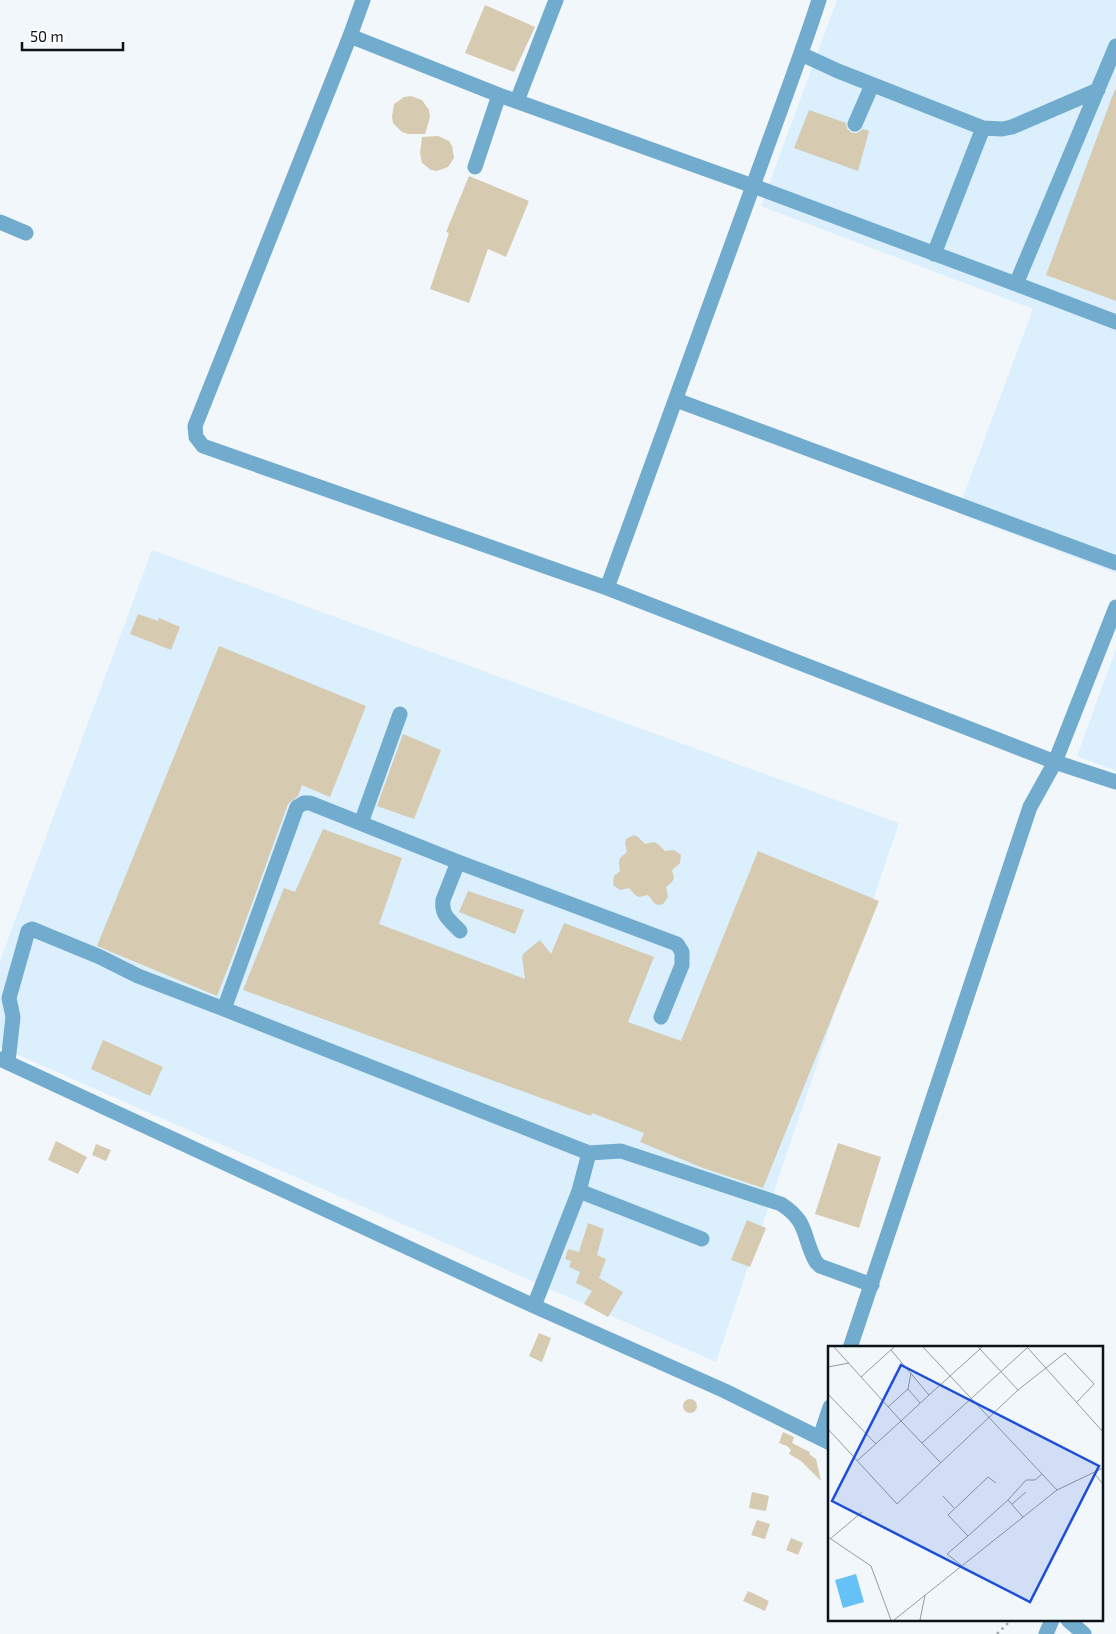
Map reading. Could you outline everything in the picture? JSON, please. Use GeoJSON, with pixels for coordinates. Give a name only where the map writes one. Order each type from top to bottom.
{"type":"FeatureCollection","features":[{"type":"Feature","properties":{"kind":"street"},"geometry":{"type":"LineString","coordinates":[[363,0],[195,426],[196,437],[203,446],[608,588],[1055,762],[1116,782]]}},
{"type":"Feature","properties":{"kind":"street"},"geometry":{"type":"LineString","coordinates":[[517,101],[556,0]]}},
{"type":"Feature","properties":{"kind":"street"},"geometry":{"type":"LineString","coordinates":[[608,588],[780,108],[802,54],[819,0]]}},
{"type":"Feature","properties":{"kind":"street"},"geometry":{"type":"LineString","coordinates":[[350,36],[500,95],[753,186],[1116,322]]}},
{"type":"Feature","properties":{"kind":"street"},"geometry":{"type":"LineString","coordinates":[[1016,284],[1116,46]]}},
{"type":"Feature","properties":{"kind":"street"},"geometry":{"type":"LineString","coordinates":[[802,54],[872,85],[983,128],[1002,129],[1012,127],[1098,90]]}},
{"type":"Feature","properties":{"kind":"street"},"geometry":{"type":"LineString","coordinates":[[855,124],[872,85]]}},
{"type":"Feature","properties":{"kind":"street"},"geometry":{"type":"LineString","coordinates":[[475,167],[500,95]]}},
{"type":"Feature","properties":{"kind":"street"},"geometry":{"type":"LineString","coordinates":[[934,254],[983,128]]}},
{"type":"Feature","properties":{"kind":"street"},"geometry":{"type":"LineString","coordinates":[[0,222],[26,233]]}},
{"type":"Feature","properties":{"kind":"street"},"geometry":{"type":"LineString","coordinates":[[676,400],[1116,563]]}},
{"type":"Feature","properties":{"kind":"street"},"geometry":{"type":"LineString","coordinates":[[851,1346],[1030,807],[1055,762],[1116,607]]}},
{"type":"Feature","properties":{"kind":"street"},"geometry":{"type":"LineString","coordinates":[[361,823],[400,714]]}},
{"type":"Feature","properties":{"kind":"street"},"geometry":{"type":"LineString","coordinates":[[224,1009],[297,807],[310,802],[458,862],[677,944],[682,952],[682,965],[661,1017]]}},
{"type":"Feature","properties":{"kind":"street"},"geometry":{"type":"LineString","coordinates":[[458,862],[442,906],[444,913],[460,930]]}},
{"type":"Feature","properties":{"kind":"street"},"geometry":{"type":"LineString","coordinates":[[828,1420],[825,1440],[724,1391],[534,1306],[4,1060],[13,1017],[9,998],[28,931],[32,929],[138,976],[590,1153],[621,1151],[780,1204],[790,1210],[800,1220],[816,1262],[820,1266],[872,1285]]}},
{"type":"Feature","properties":{"kind":"street"},"geometry":{"type":"LineString","coordinates":[[534,1306],[579,1191],[590,1153]]}},
{"type":"Feature","properties":{"kind":"street"},"geometry":{"type":"LineString","coordinates":[[579,1191],[702,1239]]}},
{"type":"Feature","properties":{"kind":"street"},"geometry":{"type":"LineString","coordinates":[[1046,1634],[1051,1622]]}},
{"type":"Feature","properties":{"kind":"street"},"geometry":{"type":"LineString","coordinates":[[1070,1622],[1084,1634]]}},
{"type":"Feature","properties":{"kind":"path"},"geometry":{"type":"LineString","coordinates":[[997,1634],[1009,1622]]}},
{"type":"Feature","properties":{"kind":"shaded area"},"geometry":{"type":"Polygon","coordinates":[[[837,0],[1116,0],[1116,573],[957,513],[1033,309],[761,206],[837,0]]]}},
{"type":"Feature","properties":{"kind":"shaded area"},"geometry":{"type":"Polygon","coordinates":[[[152,550],[899,823],[716,1362],[0,1047],[0,961],[152,550]]]}},
{"type":"Feature","properties":{"kind":"shaded area"},"geometry":{"type":"Polygon","coordinates":[[[1116,649],[1116,771],[1077,756],[1116,649]]]}},
{"type":"Feature","properties":{"kind":"building"},"geometry":{"type":"Polygon","coordinates":[[[485,5],[535,27],[514,72],[465,53],[485,5]]]}},
{"type":"Feature","properties":{"kind":"building"},"geometry":{"type":"Polygon","coordinates":[[[1116,90],[1116,301],[1046,275],[1116,90]]]}},
{"type":"Feature","properties":{"kind":"building"},"geometry":{"type":"Polygon","coordinates":[[[411,96],[422,100],[429,110],[430,117],[425,134],[402,132],[393,123],[394,104],[404,97],[411,96]]]}},
{"type":"Feature","properties":{"kind":"building"},"geometry":{"type":"Polygon","coordinates":[[[809,110],[846,123],[847,129],[852,133],[857,133],[863,129],[869,131],[858,171],[794,148],[809,110]]]}},
{"type":"Feature","properties":{"kind":"building"},"geometry":{"type":"Polygon","coordinates":[[[438,136],[449,141],[454,158],[448,167],[437,171],[431,170],[422,163],[420,153],[422,137],[438,136]]]}},
{"type":"Feature","properties":{"kind":"building"},"geometry":{"type":"Polygon","coordinates":[[[469,176],[529,201],[506,257],[488,249],[469,303],[430,289],[449,233],[446,232],[469,176]]]}},
{"type":"Feature","properties":{"kind":"building"},"geometry":{"type":"Polygon","coordinates":[[[138,614],[158,621],[159,618],[180,627],[171,650],[130,634],[138,614]]]}},
{"type":"Feature","properties":{"kind":"building"},"geometry":{"type":"Polygon","coordinates":[[[219,646],[366,706],[330,797],[302,785],[298,796],[288,804],[217,996],[97,946],[219,646]]]}},
{"type":"Feature","properties":{"kind":"building"},"geometry":{"type":"Polygon","coordinates":[[[403,734],[441,750],[414,819],[377,806],[403,734]]]}},
{"type":"Feature","properties":{"kind":"building"},"geometry":{"type":"Polygon","coordinates":[[[323,829],[402,858],[379,924],[525,979],[523,954],[540,940],[551,954],[564,923],[654,957],[628,1022],[681,1041],[758,851],[879,901],[763,1188],[703,1168],[640,1142],[644,1133],[592,1113],[591,1116],[243,990],[284,888],[295,892],[323,829]]]}},
{"type":"Feature","properties":{"kind":"building"},"geometry":{"type":"Polygon","coordinates":[[[634,835],[645,844],[654,842],[665,851],[674,850],[681,855],[680,863],[672,870],[674,878],[666,887],[668,897],[663,904],[658,905],[654,903],[648,895],[639,897],[629,888],[620,890],[613,885],[614,876],[620,871],[620,858],[627,852],[626,839],[634,835]]]}},
{"type":"Feature","properties":{"kind":"building"},"geometry":{"type":"Polygon","coordinates":[[[468,891],[524,910],[515,934],[459,912],[468,891]]]}},
{"type":"Feature","properties":{"kind":"building"},"geometry":{"type":"Polygon","coordinates":[[[103,1040],[163,1067],[150,1096],[91,1069],[103,1040]]]}},
{"type":"Feature","properties":{"kind":"building"},"geometry":{"type":"Polygon","coordinates":[[[56,1141],[87,1157],[78,1174],[48,1160],[56,1141]]]}},
{"type":"Feature","properties":{"kind":"building"},"geometry":{"type":"Polygon","coordinates":[[[838,1143],[881,1157],[859,1228],[815,1214],[838,1143]]]}},
{"type":"Feature","properties":{"kind":"building"},"geometry":{"type":"Polygon","coordinates":[[[96,1144],[111,1150],[106,1161],[92,1155],[96,1144]]]}},
{"type":"Feature","properties":{"kind":"building"},"geometry":{"type":"Polygon","coordinates":[[[747,1220],[766,1228],[750,1267],[731,1260],[747,1220]]]}},
{"type":"Feature","properties":{"kind":"building"},"geometry":{"type":"Polygon","coordinates":[[[588,1223],[604,1229],[597,1255],[606,1259],[599,1278],[623,1292],[608,1317],[584,1304],[592,1291],[576,1283],[580,1272],[569,1267],[571,1261],[565,1259],[568,1249],[579,1252],[588,1223]]]}},
{"type":"Feature","properties":{"kind":"building"},"geometry":{"type":"Polygon","coordinates":[[[539,1333],[551,1338],[542,1362],[529,1356],[539,1333]]]}},
{"type":"Feature","properties":{"kind":"building"},"geometry":{"type":"Polygon","coordinates":[[[690,1399],[695,1401],[697,1406],[695,1411],[690,1413],[685,1411],[683,1406],[685,1401],[690,1399]]]}},
{"type":"Feature","properties":{"kind":"building"},"geometry":{"type":"Polygon","coordinates":[[[783,1432],[794,1437],[792,1443],[810,1452],[809,1454],[816,1459],[821,1481],[801,1461],[789,1454],[791,1450],[787,1446],[779,1443],[783,1432]]]}},
{"type":"Feature","properties":{"kind":"building"},"geometry":{"type":"Polygon","coordinates":[[[752,1492],[769,1496],[766,1511],[749,1508],[752,1492]]]}},
{"type":"Feature","properties":{"kind":"building"},"geometry":{"type":"Polygon","coordinates":[[[757,1520],[770,1524],[765,1539],[751,1535],[757,1520]]]}},
{"type":"Feature","properties":{"kind":"building"},"geometry":{"type":"Polygon","coordinates":[[[791,1538],[803,1543],[798,1555],[786,1550],[791,1538]]]}},
{"type":"Feature","properties":{"kind":"building"},"geometry":{"type":"Polygon","coordinates":[[[748,1591],[769,1601],[765,1611],[743,1601],[748,1591]]]}}]}
